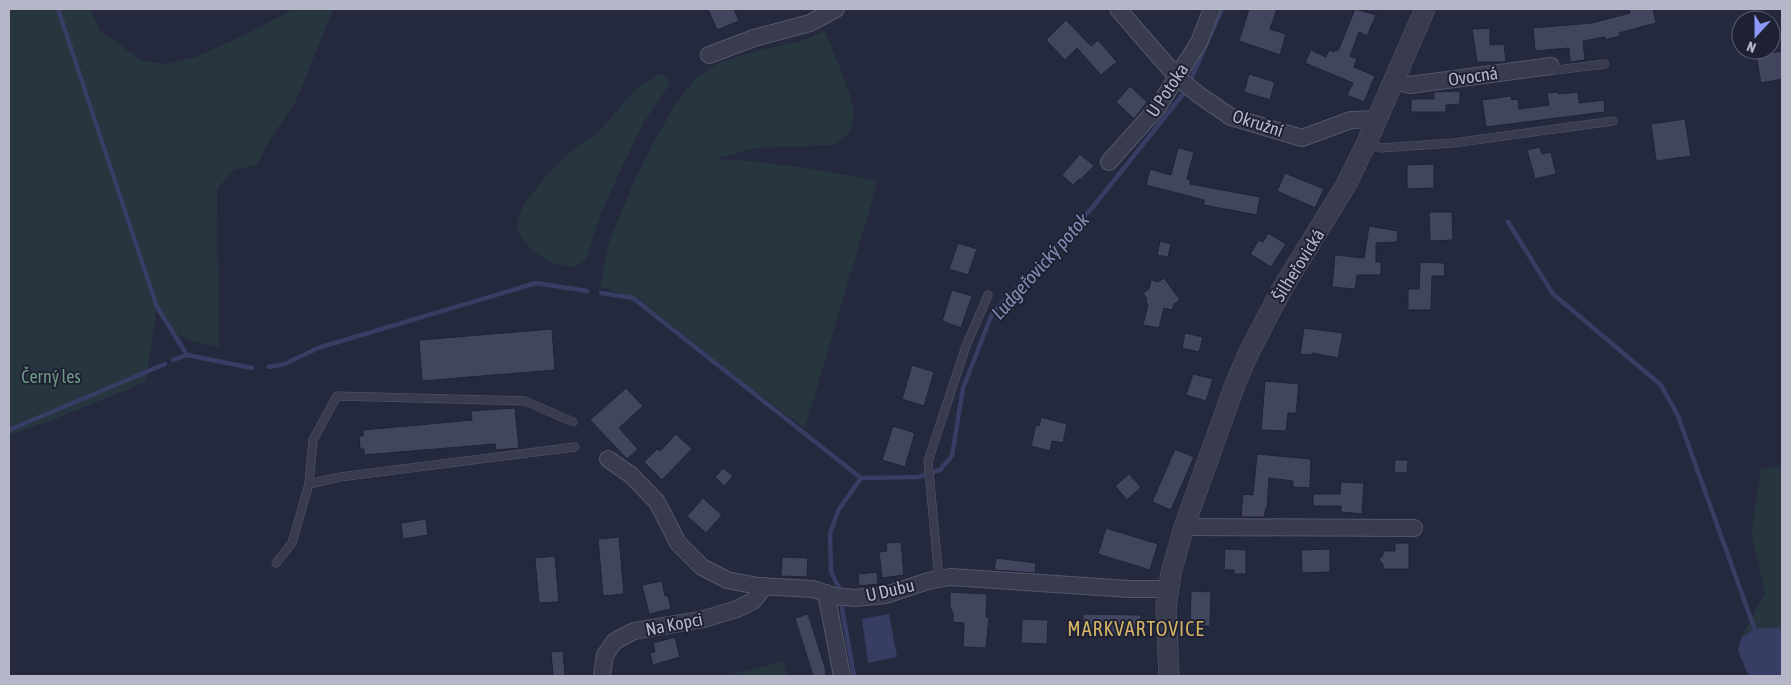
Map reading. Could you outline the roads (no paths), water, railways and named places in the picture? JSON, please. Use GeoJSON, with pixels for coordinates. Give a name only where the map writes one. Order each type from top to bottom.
{"type":"FeatureCollection","features":[{"type":"Feature","properties":{"kind":"street"},"geometry":{"type":"LineString","coordinates":[[709,55],[754,38],[810,23],[836,9]]}},
{"type":"Feature","properties":{"kind":"street","name":"Okružní"},"geometry":{"type":"LineString","coordinates":[[1118,9],[1177,77],[1231,117],[1302,138],[1351,120],[1377,119]]}},
{"type":"Feature","properties":{"kind":"street","name":"U Potoka"},"geometry":{"type":"LineString","coordinates":[[1109,162],[1158,107],[1199,42],[1212,9]]}},
{"type":"Feature","properties":{"kind":"street","name":"Šilheřovická"},"geometry":{"type":"LineString","coordinates":[[1169,676],[1166,608],[1171,573],[1184,526],[1236,382],[1250,350],[1282,289],[1346,185],[1367,142],[1425,9]]}},
{"type":"Feature","properties":{"kind":"street","name":"Ovocná"},"geometry":{"type":"LineString","coordinates":[[1394,81],[1410,85],[1552,66]]}},
{"type":"Feature","properties":{"kind":"street","name":"U Dubu"},"geometry":{"type":"LineString","coordinates":[[608,459],[630,475],[657,502],[678,543],[702,567],[727,580],[765,586],[813,589],[855,598],[886,595],[951,577],[1129,589],[1168,589]]}},
{"type":"Feature","properties":{"kind":"street"},"geometry":{"type":"LineString","coordinates":[[1184,526],[1414,528]]}},
{"type":"Feature","properties":{"kind":"street","name":"Na Kopci"},"geometry":{"type":"LineString","coordinates":[[602,676],[605,655],[615,641],[634,631],[704,619],[736,609],[752,601],[765,586]]}},
{"type":"Feature","properties":{"kind":"street"},"geometry":{"type":"LineString","coordinates":[[826,593],[842,676]]}},
{"type":"Feature","properties":{"kind":"lane"},"geometry":{"type":"LineString","coordinates":[[1552,66],[1556,70],[1605,64]]}},
{"type":"Feature","properties":{"kind":"lane"},"geometry":{"type":"LineString","coordinates":[[1367,142],[1381,148],[1453,143],[1613,121]]}},
{"type":"Feature","properties":{"kind":"lane"},"geometry":{"type":"LineString","coordinates":[[939,579],[928,461],[966,346],[988,295]]}},
{"type":"Feature","properties":{"kind":"lane"},"geometry":{"type":"LineString","coordinates":[[276,563],[292,543],[309,484],[313,440],[337,396],[525,401],[573,422]]}},
{"type":"Feature","properties":{"kind":"lane"},"geometry":{"type":"LineString","coordinates":[[309,484],[340,477],[575,447]]}},
{"type":"Feature","properties":{"kind":"water"},"geometry":{"type":"Polygon","coordinates":[[[889,614],[897,657],[868,663],[862,619],[889,614]]]}},
{"type":"Feature","properties":{"kind":"water"},"geometry":{"type":"Polygon","coordinates":[[[1782,627],[1782,676],[1749,676],[1738,651],[1741,638],[1754,629],[1782,627]]]}},
{"type":"Feature","properties":{"kind":"waterway"},"geometry":{"type":"LineString","coordinates":[[58,9],[157,307],[187,355]]}},
{"type":"Feature","properties":{"kind":"waterway","name":"Ludgeřovický potok"},"geometry":{"type":"LineString","coordinates":[[1191,79],[1222,9]]}},
{"type":"Feature","properties":{"kind":"waterway","name":"Ludgeřovický potok"},"geometry":{"type":"LineString","coordinates":[[840,590],[831,572],[830,533],[839,509],[861,478],[918,477],[940,470],[952,456],[963,388],[992,314],[1092,208],[1184,93]]}},
{"type":"Feature","properties":{"kind":"waterway"},"geometry":{"type":"LineString","coordinates":[[1508,222],[1553,294],[1661,385],[1678,416],[1756,633]]}},
{"type":"Feature","properties":{"kind":"waterway"},"geometry":{"type":"LineString","coordinates":[[269,367],[285,364],[318,348],[536,283],[587,291]]}},
{"type":"Feature","properties":{"kind":"waterway"},"geometry":{"type":"LineString","coordinates":[[601,293],[633,298],[861,478]]}},
{"type":"Feature","properties":{"kind":"waterway"},"geometry":{"type":"LineString","coordinates":[[173,360],[187,355],[252,368]]}},
{"type":"Feature","properties":{"kind":"waterway"},"geometry":{"type":"LineString","coordinates":[[9,430],[165,364]]}},
{"type":"Feature","properties":{"kind":"waterway","name":"Ludgeřovický potok"},"geometry":{"type":"LineString","coordinates":[[842,608],[854,676]]}},
{"type":"Feature","properties":{"kind":"district","name":"MARKVARTOVICE"},"geometry":{"type":"Point","coordinates":[1136,628]}},
{"type":"Feature","properties":{"kind":"park label","name":"Černý les"},"geometry":{"type":"Point","coordinates":[51,376]}}]}
